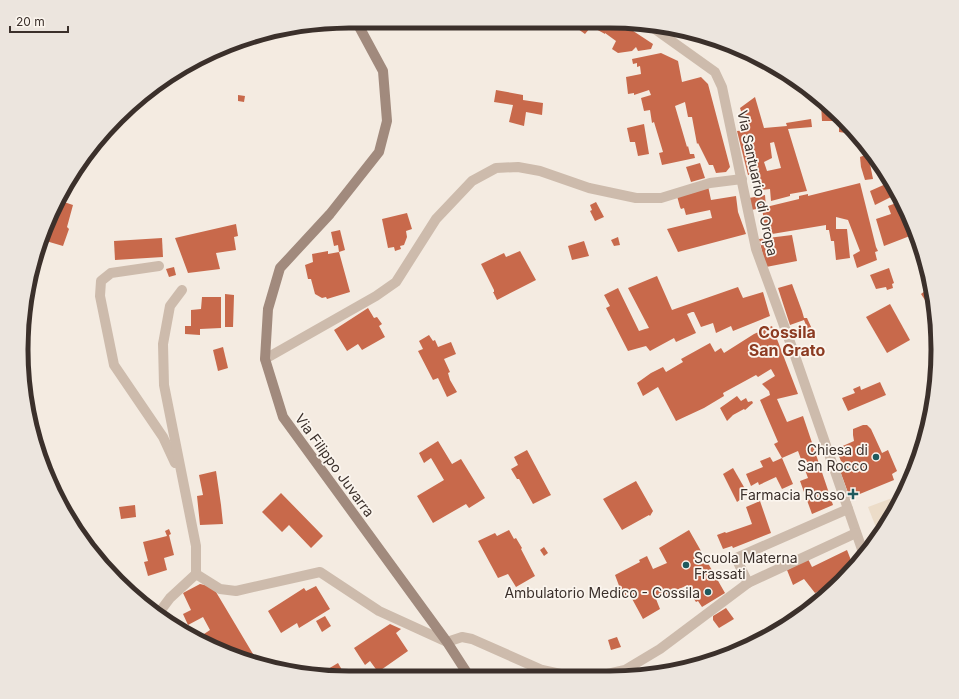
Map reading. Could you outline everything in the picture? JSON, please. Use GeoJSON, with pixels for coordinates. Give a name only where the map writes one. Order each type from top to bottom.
{"type":"FeatureCollection","features":[{"type":"Feature","properties":{"kind":"main road","name":"Via Filippo Juvarra"},"geometry":{"type":"LineString","coordinates":[[360,28],[383,71],[387,120],[380,152],[330,214],[280,268],[268,309],[265,359],[283,417],[447,642],[466,671]]}},
{"type":"Feature","properties":{"kind":"street","name":"Via Santuario di Oropa"},"geometry":{"type":"LineString","coordinates":[[659,32],[715,72],[722,87],[756,249],[794,353],[862,549]]}},
{"type":"Feature","properties":{"kind":"street"},"geometry":{"type":"LineString","coordinates":[[265,359],[376,296],[396,282],[436,219],[472,181],[496,168],[518,167],[540,171],[589,188],[636,198],[661,198],[710,182],[742,179]]}},
{"type":"Feature","properties":{"kind":"street"},"geometry":{"type":"LineString","coordinates":[[159,266],[111,273],[101,281],[100,296],[114,365],[163,437],[182,479]]}},
{"type":"Feature","properties":{"kind":"street"},"geometry":{"type":"LineString","coordinates":[[161,610],[170,598],[196,574],[196,546],[164,385],[163,344],[170,306],[182,290]]}},
{"type":"Feature","properties":{"kind":"street"},"geometry":{"type":"LineString","coordinates":[[748,583],[736,558],[848,509]]}},
{"type":"Feature","properties":{"kind":"street"},"geometry":{"type":"LineString","coordinates":[[624,670],[660,648],[748,583],[856,533]]}},
{"type":"Feature","properties":{"kind":"street"},"geometry":{"type":"LineString","coordinates":[[196,574],[220,589],[236,591],[320,572],[379,611],[447,642],[462,637],[472,639],[547,671]]}},
{"type":"Feature","properties":{"kind":"shaded area"},"geometry":{"type":"Polygon","coordinates":[[[895,497],[877,529],[868,507],[895,497]]]}},
{"type":"Feature","properties":{"kind":"building"},"geometry":{"type":"Polygon","coordinates":[[[577,28],[590,28],[585,34],[577,28]]]}},
{"type":"Feature","properties":{"kind":"building"},"geometry":{"type":"Polygon","coordinates":[[[594,28],[630,29],[653,44],[651,49],[638,51],[636,47],[632,51],[618,53],[612,49],[616,41],[594,28]]]}},
{"type":"Feature","properties":{"kind":"building"},"geometry":{"type":"Polygon","coordinates":[[[661,53],[678,61],[682,82],[701,77],[708,84],[730,167],[726,172],[716,173],[713,165],[709,165],[698,143],[697,144],[692,117],[688,117],[685,102],[675,106],[687,147],[688,146],[690,154],[694,154],[695,158],[662,165],[659,153],[663,152],[654,122],[652,123],[650,110],[644,111],[641,98],[651,95],[649,90],[634,95],[634,93],[628,94],[626,77],[641,74],[640,66],[637,67],[637,63],[633,64],[632,59],[661,53]]]}},
{"type":"Feature","properties":{"kind":"building"},"geometry":{"type":"Polygon","coordinates":[[[496,90],[523,95],[523,100],[543,103],[542,115],[526,112],[524,126],[509,122],[513,105],[494,102],[496,90]]]}},
{"type":"Feature","properties":{"kind":"building"},"geometry":{"type":"Polygon","coordinates":[[[238,95],[245,96],[244,102],[238,101],[238,95]]]}},
{"type":"Feature","properties":{"kind":"building"},"geometry":{"type":"Polygon","coordinates":[[[755,97],[764,128],[787,126],[786,123],[811,119],[812,127],[788,129],[807,191],[790,194],[790,196],[771,201],[770,189],[762,190],[758,173],[748,175],[737,131],[747,130],[740,108],[755,97]],[[774,142],[770,143],[772,158],[764,162],[767,171],[781,168],[774,142]]]}},
{"type":"Feature","properties":{"kind":"building"},"geometry":{"type":"Polygon","coordinates":[[[821,108],[836,121],[822,121],[821,108]]]}},
{"type":"Feature","properties":{"kind":"building"},"geometry":{"type":"Polygon","coordinates":[[[644,124],[649,154],[638,156],[635,142],[630,142],[627,128],[644,124]]]}},
{"type":"Feature","properties":{"kind":"building"},"geometry":{"type":"Polygon","coordinates":[[[839,124],[847,133],[839,132],[839,124]]]}},
{"type":"Feature","properties":{"kind":"building"},"geometry":{"type":"Polygon","coordinates":[[[866,155],[869,160],[873,179],[865,180],[860,157],[866,155]]]}},
{"type":"Feature","properties":{"kind":"building"},"geometry":{"type":"Polygon","coordinates":[[[700,163],[705,178],[691,182],[686,167],[700,163]]]}},
{"type":"Feature","properties":{"kind":"building"},"geometry":{"type":"Polygon","coordinates":[[[860,183],[878,251],[875,252],[877,260],[857,268],[853,255],[860,251],[848,220],[836,217],[836,229],[847,229],[850,258],[836,260],[834,241],[831,241],[829,230],[826,230],[826,225],[766,235],[762,208],[751,210],[749,198],[765,195],[766,207],[799,199],[799,196],[808,194],[808,196],[860,183]]]}},
{"type":"Feature","properties":{"kind":"building"},"geometry":{"type":"Polygon","coordinates":[[[885,184],[892,196],[875,205],[870,191],[885,184]]]}},
{"type":"Feature","properties":{"kind":"building"},"geometry":{"type":"Polygon","coordinates":[[[708,186],[711,200],[736,196],[738,212],[746,234],[678,252],[667,229],[712,218],[710,210],[686,215],[684,208],[681,209],[680,207],[677,196],[708,186]]]}},
{"type":"Feature","properties":{"kind":"building"},"geometry":{"type":"Polygon","coordinates":[[[64,202],[73,205],[67,227],[69,229],[63,246],[47,241],[52,226],[64,202]]]}},
{"type":"Feature","properties":{"kind":"building"},"geometry":{"type":"Polygon","coordinates":[[[596,202],[604,217],[595,221],[590,211],[592,210],[590,205],[596,202]]]}},
{"type":"Feature","properties":{"kind":"building"},"geometry":{"type":"Polygon","coordinates":[[[896,203],[910,236],[884,246],[876,219],[891,214],[888,206],[896,203]]]}},
{"type":"Feature","properties":{"kind":"building"},"geometry":{"type":"Polygon","coordinates":[[[407,213],[412,229],[406,231],[407,237],[404,245],[400,246],[401,249],[395,251],[394,247],[388,248],[382,219],[407,213]]]}},
{"type":"Feature","properties":{"kind":"building"},"geometry":{"type":"Polygon","coordinates":[[[236,224],[238,236],[234,237],[236,250],[216,253],[220,269],[188,273],[175,238],[236,224]]]}},
{"type":"Feature","properties":{"kind":"building"},"geometry":{"type":"Polygon","coordinates":[[[340,230],[345,250],[339,252],[338,245],[334,246],[331,232],[340,230]]]}},
{"type":"Feature","properties":{"kind":"building"},"geometry":{"type":"Polygon","coordinates":[[[792,235],[797,261],[766,267],[759,239],[792,235]]]}},
{"type":"Feature","properties":{"kind":"building"},"geometry":{"type":"Polygon","coordinates":[[[618,237],[620,245],[614,246],[611,240],[618,237]]]}},
{"type":"Feature","properties":{"kind":"building"},"geometry":{"type":"Polygon","coordinates":[[[162,238],[163,257],[115,260],[114,241],[162,238]]]}},
{"type":"Feature","properties":{"kind":"building"},"geometry":{"type":"Polygon","coordinates":[[[584,241],[589,256],[572,260],[568,246],[584,241]]]}},
{"type":"Feature","properties":{"kind":"building"},"geometry":{"type":"Polygon","coordinates":[[[328,251],[328,254],[339,252],[350,292],[327,299],[326,297],[322,298],[315,294],[311,279],[308,279],[305,265],[313,262],[312,254],[328,251]]]}},
{"type":"Feature","properties":{"kind":"building"},"geometry":{"type":"Polygon","coordinates":[[[520,251],[536,280],[497,300],[493,292],[494,290],[481,264],[504,253],[506,257],[520,251]]]}},
{"type":"Feature","properties":{"kind":"building"},"geometry":{"type":"Polygon","coordinates":[[[174,267],[176,275],[169,277],[166,269],[174,267]]]}},
{"type":"Feature","properties":{"kind":"building"},"geometry":{"type":"Polygon","coordinates":[[[889,268],[894,283],[892,284],[893,288],[887,290],[886,287],[876,289],[870,275],[889,268]]]}},
{"type":"Feature","properties":{"kind":"building"},"geometry":{"type":"Polygon","coordinates":[[[657,276],[672,310],[738,287],[743,298],[763,292],[770,316],[733,331],[731,326],[716,333],[713,323],[701,327],[694,312],[692,312],[687,314],[696,333],[676,342],[674,338],[650,351],[646,346],[628,351],[606,308],[610,306],[604,295],[618,288],[639,331],[649,328],[628,288],[657,276]]]}},
{"type":"Feature","properties":{"kind":"building"},"geometry":{"type":"Polygon","coordinates":[[[792,284],[804,318],[807,318],[812,329],[808,330],[804,320],[790,325],[778,288],[792,284]]]}},
{"type":"Feature","properties":{"kind":"building"},"geometry":{"type":"Polygon","coordinates":[[[925,291],[927,299],[925,300],[921,294],[925,291]]]}},
{"type":"Feature","properties":{"kind":"building"},"geometry":{"type":"Polygon","coordinates":[[[225,294],[234,295],[233,327],[225,327],[225,294]]]}},
{"type":"Feature","properties":{"kind":"building"},"geometry":{"type":"Polygon","coordinates":[[[202,297],[221,297],[221,328],[200,329],[200,335],[185,334],[185,326],[191,326],[191,310],[201,309],[202,297]]]}},
{"type":"Feature","properties":{"kind":"building"},"geometry":{"type":"Polygon","coordinates":[[[890,304],[910,340],[887,353],[866,317],[890,304]]]}},
{"type":"Feature","properties":{"kind":"building"},"geometry":{"type":"Polygon","coordinates":[[[368,308],[374,318],[377,317],[382,324],[379,326],[385,337],[362,350],[358,344],[347,351],[334,330],[368,308]]]}},
{"type":"Feature","properties":{"kind":"building"},"geometry":{"type":"Polygon","coordinates":[[[772,326],[798,394],[777,399],[787,422],[803,416],[833,505],[812,514],[800,481],[808,478],[798,451],[782,458],[774,444],[778,442],[760,400],[770,395],[769,391],[762,384],[775,376],[771,369],[758,377],[756,375],[723,393],[724,396],[704,408],[676,421],[658,387],[643,396],[637,383],[663,367],[666,372],[683,362],[681,359],[710,343],[715,352],[721,348],[724,353],[754,334],[772,326]]]}},
{"type":"Feature","properties":{"kind":"building"},"geometry":{"type":"Polygon","coordinates":[[[429,335],[433,341],[435,340],[438,347],[451,342],[456,354],[444,359],[450,372],[448,373],[450,380],[457,392],[447,397],[438,378],[433,380],[418,351],[423,349],[419,341],[429,335]]]}},
{"type":"Feature","properties":{"kind":"building"},"geometry":{"type":"Polygon","coordinates":[[[223,347],[228,368],[218,371],[213,350],[223,347]]]}},
{"type":"Feature","properties":{"kind":"building"},"geometry":{"type":"Polygon","coordinates":[[[880,382],[886,395],[848,411],[842,398],[855,393],[853,389],[860,386],[861,390],[880,382]]]}},
{"type":"Feature","properties":{"kind":"building"},"geometry":{"type":"Polygon","coordinates":[[[737,396],[741,401],[746,398],[748,402],[752,401],[753,403],[745,410],[744,409],[733,415],[727,421],[720,408],[737,396]]]}},
{"type":"Feature","properties":{"kind":"building","name":"Chiesa di San Rocco"},"geometry":{"type":"Polygon","coordinates":[[[867,425],[871,429],[882,453],[888,450],[897,471],[892,474],[894,480],[850,498],[839,468],[843,466],[836,449],[854,441],[853,429],[867,425]]]}},
{"type":"Feature","properties":{"kind":"building"},"geometry":{"type":"Polygon","coordinates":[[[438,441],[452,464],[461,459],[485,498],[469,508],[466,504],[433,523],[417,496],[444,480],[431,458],[424,463],[419,453],[438,441]]]}},
{"type":"Feature","properties":{"kind":"building"},"geometry":{"type":"Polygon","coordinates":[[[527,450],[551,495],[533,504],[519,479],[517,479],[511,469],[518,465],[514,457],[527,450]]]}},
{"type":"Feature","properties":{"kind":"building"},"geometry":{"type":"Polygon","coordinates":[[[770,457],[773,462],[782,458],[793,484],[782,489],[776,477],[759,485],[758,482],[751,486],[746,474],[763,467],[760,461],[770,457]]]}},
{"type":"Feature","properties":{"kind":"building"},"geometry":{"type":"Polygon","coordinates":[[[733,468],[748,494],[737,502],[723,474],[733,468]]]}},
{"type":"Feature","properties":{"kind":"building"},"geometry":{"type":"Polygon","coordinates":[[[216,471],[223,524],[200,525],[197,496],[203,495],[199,475],[216,471]]]}},
{"type":"Feature","properties":{"kind":"building"},"geometry":{"type":"Polygon","coordinates":[[[636,481],[653,511],[650,516],[649,515],[622,530],[603,499],[636,481]]]}},
{"type":"Feature","properties":{"kind":"building"},"geometry":{"type":"Polygon","coordinates":[[[281,493],[323,536],[311,548],[289,525],[282,532],[262,512],[281,493]]]}},
{"type":"Feature","properties":{"kind":"building"},"geometry":{"type":"Polygon","coordinates":[[[760,501],[771,533],[733,548],[732,546],[723,549],[717,535],[752,524],[746,507],[760,501]]]}},
{"type":"Feature","properties":{"kind":"building"},"geometry":{"type":"Polygon","coordinates":[[[135,505],[136,517],[121,519],[119,507],[135,505]]]}},
{"type":"Feature","properties":{"kind":"building"},"geometry":{"type":"Polygon","coordinates":[[[169,529],[174,555],[164,558],[167,570],[148,576],[144,562],[148,561],[143,542],[167,536],[165,531],[169,529]]]}},
{"type":"Feature","properties":{"kind":"building"},"geometry":{"type":"Polygon","coordinates":[[[509,530],[514,539],[516,538],[522,548],[521,549],[535,576],[516,587],[508,574],[498,578],[478,541],[495,533],[497,536],[509,530]]]}},
{"type":"Feature","properties":{"kind":"building"},"geometry":{"type":"Polygon","coordinates":[[[689,530],[725,593],[702,607],[698,601],[696,602],[690,593],[692,591],[688,585],[656,599],[660,609],[643,619],[630,595],[624,599],[615,575],[640,562],[639,560],[647,556],[653,569],[667,563],[659,548],[689,530]]]}},
{"type":"Feature","properties":{"kind":"building"},"geometry":{"type":"Polygon","coordinates":[[[544,547],[548,553],[544,556],[540,550],[544,547]]]}},
{"type":"Feature","properties":{"kind":"building"},"geometry":{"type":"Polygon","coordinates":[[[847,550],[851,561],[837,577],[824,589],[815,593],[804,579],[793,585],[787,570],[808,559],[812,567],[847,550]]]}},
{"type":"Feature","properties":{"kind":"building"},"geometry":{"type":"Polygon","coordinates":[[[200,584],[213,587],[255,657],[226,647],[202,635],[210,630],[203,617],[188,625],[183,614],[191,610],[183,593],[200,584]]]}},
{"type":"Feature","properties":{"kind":"building"},"geometry":{"type":"Polygon","coordinates":[[[316,586],[330,609],[299,628],[297,623],[281,633],[268,611],[304,588],[306,591],[316,586]]]}},
{"type":"Feature","properties":{"kind":"building"},"geometry":{"type":"Polygon","coordinates":[[[726,608],[734,619],[719,628],[713,620],[713,616],[726,608]]]}},
{"type":"Feature","properties":{"kind":"building"},"geometry":{"type":"Polygon","coordinates":[[[325,616],[331,626],[322,632],[316,621],[325,616]]]}},
{"type":"Feature","properties":{"kind":"building"},"geometry":{"type":"Polygon","coordinates":[[[390,624],[401,629],[396,633],[408,651],[377,671],[370,661],[365,665],[354,648],[390,624]]]}},
{"type":"Feature","properties":{"kind":"building"},"geometry":{"type":"Polygon","coordinates":[[[617,637],[621,647],[611,650],[608,640],[617,637]]]}},
{"type":"Feature","properties":{"kind":"building"},"geometry":{"type":"Polygon","coordinates":[[[338,663],[342,671],[328,670],[327,670],[338,663]]]}},
{"type":"Feature","properties":{"kind":"place","name":"Chiesa di San Rocco"},"geometry":{"type":"Point","coordinates":[876,457]}},
{"type":"Feature","properties":{"kind":"place","name":"Farmacia Rosso"},"geometry":{"type":"Point","coordinates":[853,494]}},
{"type":"Feature","properties":{"kind":"place","name":"Scuola Materna Frassati"},"geometry":{"type":"Point","coordinates":[686,565]}},
{"type":"Feature","properties":{"kind":"place","name":"Ambulatorio Medico - Cossila"},"geometry":{"type":"Point","coordinates":[708,592]}},
{"type":"Feature","properties":{"kind":"district","name":"Cossila San Grato"},"geometry":{"type":"Point","coordinates":[787,341]}}]}
